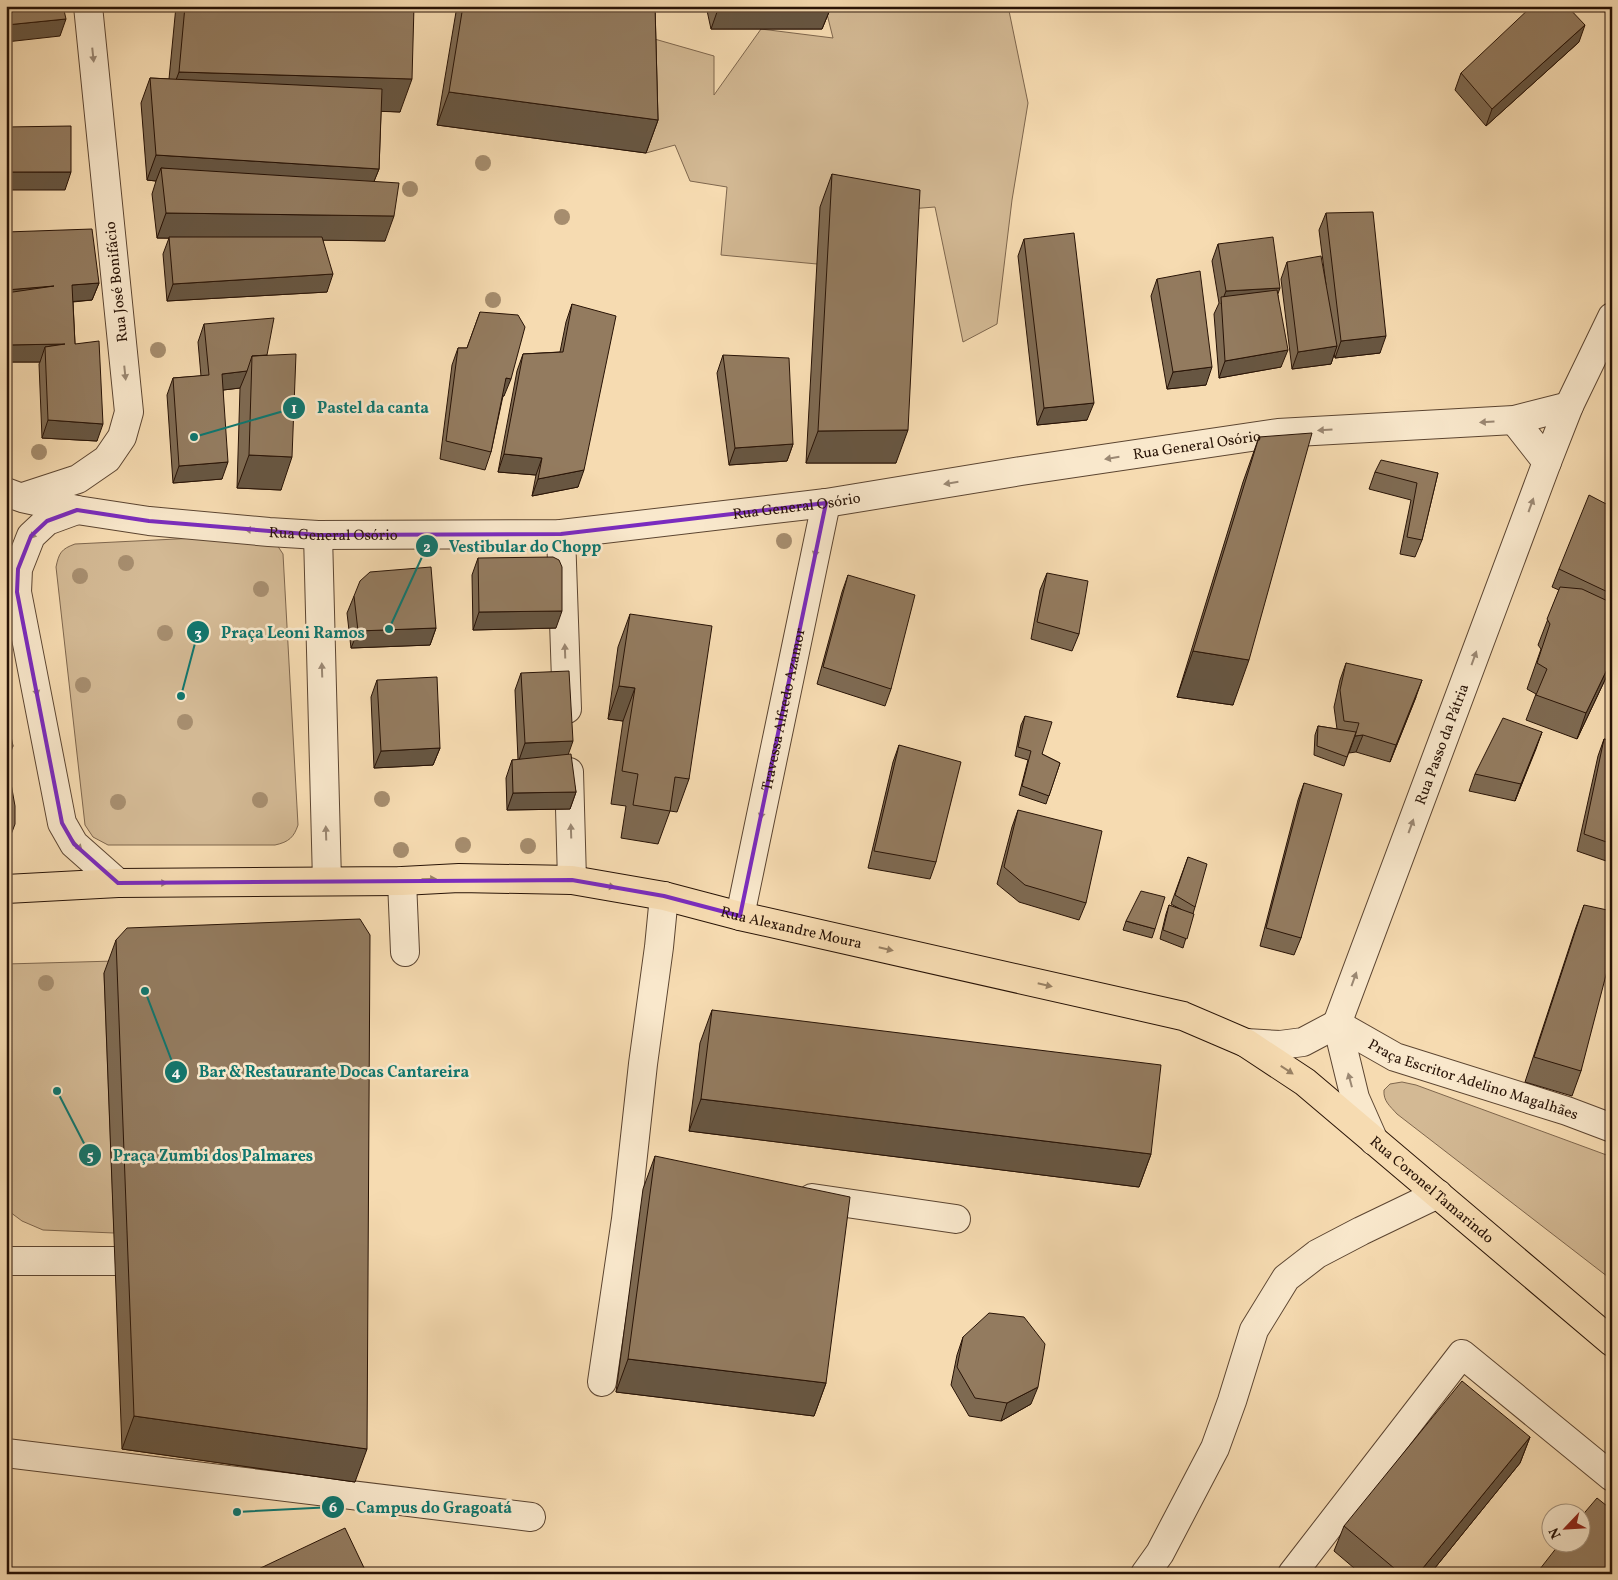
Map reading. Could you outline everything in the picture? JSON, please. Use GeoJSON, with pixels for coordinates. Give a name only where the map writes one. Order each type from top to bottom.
{"type":"FeatureCollection","features":[{"type":"Feature","properties":{"kind":"main road","name":"Rua Alexandre Moura"},"geometry":{"type":"LineString","coordinates":[[6,889],[118,883],[460,878],[572,880],[664,896],[740,916],[1183,1016],[1246,1043]]}},
{"type":"Feature","properties":{"kind":"main road","name":"Rua Coronel Tamarindo"},"geometry":{"type":"LineString","coordinates":[[1246,1043],[1305,1082],[1612,1342]]}},
{"type":"Feature","properties":{"kind":"street","name":"Rua José Bonifácio"},"geometry":{"type":"LineString","coordinates":[[14,495],[78,479],[107,458],[122,438],[129,412],[88,6]]}},
{"type":"Feature","properties":{"kind":"street","name":"Rua Passo da Pátria"},"geometry":{"type":"LineString","coordinates":[[1338,1024],[1547,462],[1569,406],[1612,317]]}},
{"type":"Feature","properties":{"kind":"street","name":"Rua General Osório"},"geometry":{"type":"LineString","coordinates":[[14,495],[77,510],[149,521],[318,535],[561,534],[826,503],[1022,471],[1278,433],[1514,420],[1569,406]]}},
{"type":"Feature","properties":{"kind":"street"},"geometry":{"type":"LineString","coordinates":[[1514,420],[1547,462]]}},
{"type":"Feature","properties":{"kind":"street","name":"Travessa Alfredo Azamor"},"geometry":{"type":"LineString","coordinates":[[740,916],[826,503]]}},
{"type":"Feature","properties":{"kind":"street"},"geometry":{"type":"LineString","coordinates":[[77,510],[48,521],[31,536],[18,569],[17,592],[62,824],[74,844],[118,883]]}},
{"type":"Feature","properties":{"kind":"street"},"geometry":{"type":"LineString","coordinates":[[561,534],[572,880]]}},
{"type":"Feature","properties":{"kind":"street"},"geometry":{"type":"LineString","coordinates":[[318,535],[328,881]]}},
{"type":"Feature","properties":{"kind":"street"},"geometry":{"type":"LineString","coordinates":[[402,880],[405,952]]}},
{"type":"Feature","properties":{"kind":"street"},"geometry":{"type":"LineString","coordinates":[[602,1382],[626,1219],[642,1172],[643,1064],[664,896]]}},
{"type":"Feature","properties":{"kind":"street"},"geometry":{"type":"LineString","coordinates":[[1246,1043],[1280,1045],[1303,1042],[1338,1024],[1355,1098],[1374,1142]]}},
{"type":"Feature","properties":{"kind":"street","name":"Praça Escritor Adelino Magalhães"},"geometry":{"type":"LineString","coordinates":[[1338,1024],[1395,1057],[1612,1128]]}},
{"type":"Feature","properties":{"kind":"street"},"geometry":{"type":"LineString","coordinates":[[789,1194],[956,1219]]}},
{"type":"Feature","properties":{"kind":"street"},"geometry":{"type":"LineString","coordinates":[[1145,1574],[1160,1553],[1215,1448],[1254,1330],[1286,1278],[1318,1254],[1438,1194]]}},
{"type":"Feature","properties":{"kind":"street"},"geometry":{"type":"LineString","coordinates":[[6,1261],[115,1261]]}},
{"type":"Feature","properties":{"kind":"street"},"geometry":{"type":"LineString","coordinates":[[1292,1574],[1462,1354],[1612,1477]]}},
{"type":"Feature","properties":{"kind":"street"},"geometry":{"type":"LineString","coordinates":[[6,1453],[531,1518]]}},
{"type":"Feature","properties":{"kind":"highlighted area"},"geometry":{"type":"Polygon","coordinates":[[[826,503],[740,916],[664,896],[572,880],[118,883],[74,844],[62,823],[17,592],[18,569],[31,536],[47,521],[77,510],[149,521],[318,535],[561,534],[826,503]]]}},
{"type":"Feature","properties":{"kind":"shaded area"},"geometry":{"type":"Polygon","coordinates":[[[825,6],[1008,6],[1028,103],[1012,200],[997,324],[963,342],[935,207],[857,213],[817,264],[721,255],[727,187],[690,181],[675,145],[646,153],[644,36],[714,56],[714,95],[761,29],[833,38],[825,6]]]}},
{"type":"Feature","properties":{"kind":"shaded area"},"geometry":{"type":"Polygon","coordinates":[[[257,535],[273,539],[283,554],[298,825],[293,836],[287,841],[275,845],[108,845],[93,837],[85,825],[56,567],[60,555],[64,550],[75,544],[257,535]]]}},
{"type":"Feature","properties":{"kind":"shaded area"},"geometry":{"type":"Polygon","coordinates":[[[115,961],[104,973],[114,1233],[43,1230],[22,1221],[6,1209],[6,964],[115,961]]]}},
{"type":"Feature","properties":{"kind":"shaded area"},"geometry":{"type":"Polygon","coordinates":[[[1402,1082],[1416,1085],[1612,1157],[1612,1280],[1397,1114],[1386,1100],[1384,1090],[1390,1084],[1402,1082]]]}},
{"type":"Feature","properties":{"kind":"building"},"geometry":{"type":"Polygon","coordinates":[[[6,6],[63,6],[66,19],[6,25],[6,6]]]}},
{"type":"Feature","properties":{"kind":"building"},"geometry":{"type":"Polygon","coordinates":[[[185,6],[414,6],[412,79],[179,72],[185,6]]]}},
{"type":"Feature","properties":{"kind":"building"},"geometry":{"type":"Polygon","coordinates":[[[463,6],[655,6],[658,120],[449,92],[463,6]]]}},
{"type":"Feature","properties":{"kind":"building"},"geometry":{"type":"Polygon","coordinates":[[[716,6],[827,6],[829,12],[717,12],[716,6]]]}},
{"type":"Feature","properties":{"kind":"building"},"geometry":{"type":"Polygon","coordinates":[[[1532,6],[1567,6],[1585,25],[1492,109],[1461,73],[1532,6]]]}},
{"type":"Feature","properties":{"kind":"building"},"geometry":{"type":"Polygon","coordinates":[[[150,78],[382,89],[379,169],[156,155],[150,78]]]}},
{"type":"Feature","properties":{"kind":"building"},"geometry":{"type":"Polygon","coordinates":[[[71,126],[71,172],[7,172],[6,127],[71,126]]]}},
{"type":"Feature","properties":{"kind":"building"},"geometry":{"type":"Polygon","coordinates":[[[161,168],[399,183],[394,216],[166,213],[161,168]]]}},
{"type":"Feature","properties":{"kind":"building"},"geometry":{"type":"Polygon","coordinates":[[[832,174],[920,190],[908,430],[818,431],[832,174]]]}},
{"type":"Feature","properties":{"kind":"building"},"geometry":{"type":"Polygon","coordinates":[[[1373,212],[1386,336],[1341,341],[1326,213],[1373,212]]]}},
{"type":"Feature","properties":{"kind":"building"},"geometry":{"type":"Polygon","coordinates":[[[92,229],[99,283],[72,285],[75,344],[99,341],[103,424],[48,420],[45,347],[65,344],[6,345],[6,293],[54,286],[6,290],[6,232],[92,229]]]}},
{"type":"Feature","properties":{"kind":"building"},"geometry":{"type":"Polygon","coordinates":[[[1074,233],[1094,403],[1044,408],[1024,239],[1074,233]]]}},
{"type":"Feature","properties":{"kind":"building"},"geometry":{"type":"Polygon","coordinates":[[[169,237],[322,237],[333,274],[173,284],[169,237]]]}},
{"type":"Feature","properties":{"kind":"building"},"geometry":{"type":"Polygon","coordinates":[[[1273,237],[1280,288],[1226,291],[1218,244],[1273,237]]]}},
{"type":"Feature","properties":{"kind":"building"},"geometry":{"type":"Polygon","coordinates":[[[1321,256],[1337,346],[1298,352],[1287,262],[1321,256]]]}},
{"type":"Feature","properties":{"kind":"building"},"geometry":{"type":"Polygon","coordinates":[[[1200,271],[1212,367],[1173,372],[1157,279],[1200,271]]]}},
{"type":"Feature","properties":{"kind":"building"},"geometry":{"type":"Polygon","coordinates":[[[1277,290],[1288,350],[1225,361],[1221,297],[1277,290]]]}},
{"type":"Feature","properties":{"kind":"building"},"geometry":{"type":"Polygon","coordinates":[[[572,304],[616,316],[584,470],[538,479],[542,458],[504,454],[523,354],[563,352],[572,304]]]}},
{"type":"Feature","properties":{"kind":"building"},"geometry":{"type":"Polygon","coordinates":[[[480,312],[518,315],[525,327],[511,379],[506,378],[491,452],[446,441],[458,348],[467,348],[480,312]]]}},
{"type":"Feature","properties":{"kind":"building"},"geometry":{"type":"Polygon","coordinates":[[[274,318],[267,355],[252,356],[247,371],[222,374],[228,462],[179,466],[173,378],[209,375],[204,324],[274,318]]]}},
{"type":"Feature","properties":{"kind":"building"},"geometry":{"type":"Polygon","coordinates":[[[296,354],[292,457],[249,455],[252,356],[296,354]]]}},
{"type":"Feature","properties":{"kind":"building"},"geometry":{"type":"Polygon","coordinates":[[[723,355],[789,358],[793,444],[735,448],[723,355]]]}},
{"type":"Feature","properties":{"kind":"building"},"geometry":{"type":"Polygon","coordinates":[[[1312,433],[1249,660],[1193,651],[1259,437],[1312,433]]]}},
{"type":"Feature","properties":{"kind":"building"},"geometry":{"type":"Polygon","coordinates":[[[1381,460],[1438,473],[1422,540],[1407,537],[1417,483],[1375,472],[1381,460]]]}},
{"type":"Feature","properties":{"kind":"building"},"geometry":{"type":"Polygon","coordinates":[[[1589,495],[1612,507],[1612,594],[1559,569],[1589,495]]]}},
{"type":"Feature","properties":{"kind":"building"},"geometry":{"type":"Polygon","coordinates":[[[553,557],[559,560],[562,567],[562,611],[479,612],[478,558],[553,557]]]}},
{"type":"Feature","properties":{"kind":"building"},"geometry":{"type":"Polygon","coordinates":[[[431,567],[436,628],[358,631],[354,596],[360,581],[370,572],[431,567]]]}},
{"type":"Feature","properties":{"kind":"building"},"geometry":{"type":"Polygon","coordinates":[[[1047,573],[1088,581],[1079,634],[1037,622],[1047,573]]]}},
{"type":"Feature","properties":{"kind":"building"},"geometry":{"type":"Polygon","coordinates":[[[848,575],[915,595],[891,689],[823,667],[848,575]]]}},
{"type":"Feature","properties":{"kind":"building"},"geometry":{"type":"Polygon","coordinates":[[[1560,587],[1582,589],[1612,603],[1612,659],[1586,713],[1536,695],[1547,669],[1537,663],[1550,624],[1547,619],[1560,587]]]}},
{"type":"Feature","properties":{"kind":"building"},"geometry":{"type":"Polygon","coordinates":[[[630,614],[712,626],[689,779],[675,777],[670,811],[633,805],[638,774],[622,771],[635,688],[619,686],[630,614]]]}},
{"type":"Feature","properties":{"kind":"building"},"geometry":{"type":"Polygon","coordinates":[[[1346,663],[1422,680],[1396,745],[1363,735],[1355,736],[1359,723],[1344,721],[1340,690],[1346,663]]]}},
{"type":"Feature","properties":{"kind":"building"},"geometry":{"type":"Polygon","coordinates":[[[569,671],[573,741],[525,743],[521,673],[569,671]]]}},
{"type":"Feature","properties":{"kind":"building"},"geometry":{"type":"Polygon","coordinates":[[[437,677],[440,748],[381,751],[377,680],[437,677]]]}},
{"type":"Feature","properties":{"kind":"building"},"geometry":{"type":"Polygon","coordinates":[[[6,712],[13,746],[6,747],[6,712]]]}},
{"type":"Feature","properties":{"kind":"building"},"geometry":{"type":"Polygon","coordinates":[[[1025,716],[1052,722],[1042,754],[1060,763],[1049,796],[1022,786],[1031,751],[1018,747],[1025,716]]]}},
{"type":"Feature","properties":{"kind":"building"},"geometry":{"type":"Polygon","coordinates":[[[1503,718],[1542,732],[1521,784],[1475,774],[1503,718]]]}},
{"type":"Feature","properties":{"kind":"building"},"geometry":{"type":"Polygon","coordinates":[[[1318,726],[1356,732],[1347,757],[1317,746],[1318,726]]]}},
{"type":"Feature","properties":{"kind":"building"},"geometry":{"type":"Polygon","coordinates":[[[1604,739],[1612,741],[1612,844],[1584,834],[1604,739]]]}},
{"type":"Feature","properties":{"kind":"building"},"geometry":{"type":"Polygon","coordinates":[[[899,745],[961,762],[936,862],[874,851],[899,745]]]}},
{"type":"Feature","properties":{"kind":"building"},"geometry":{"type":"Polygon","coordinates":[[[571,754],[576,792],[513,793],[512,760],[571,754]]]}},
{"type":"Feature","properties":{"kind":"building"},"geometry":{"type":"Polygon","coordinates":[[[6,761],[15,806],[15,824],[12,832],[6,837],[6,761]]]}},
{"type":"Feature","properties":{"kind":"building"},"geometry":{"type":"Polygon","coordinates":[[[1304,783],[1342,794],[1301,938],[1266,928],[1304,783]]]}},
{"type":"Feature","properties":{"kind":"building"},"geometry":{"type":"Polygon","coordinates":[[[1018,810],[1102,831],[1086,903],[1025,885],[1004,867],[1018,810]]]}},
{"type":"Feature","properties":{"kind":"building"},"geometry":{"type":"Polygon","coordinates":[[[1188,857],[1207,864],[1195,907],[1175,895],[1188,857]]]}},
{"type":"Feature","properties":{"kind":"building"},"geometry":{"type":"Polygon","coordinates":[[[1141,891],[1165,897],[1155,929],[1126,921],[1141,891]]]}},
{"type":"Feature","properties":{"kind":"building"},"geometry":{"type":"Polygon","coordinates":[[[1169,905],[1194,914],[1187,939],[1163,930],[1169,905]]]}},
{"type":"Feature","properties":{"kind":"building"},"geometry":{"type":"Polygon","coordinates":[[[1584,905],[1612,911],[1612,952],[1581,1071],[1534,1057],[1584,905]]]}},
{"type":"Feature","properties":{"kind":"building"},"geometry":{"type":"Polygon","coordinates":[[[360,919],[370,935],[367,1449],[134,1416],[116,940],[127,928],[360,919]]]}},
{"type":"Feature","properties":{"kind":"building"},"geometry":{"type":"Polygon","coordinates":[[[712,1010],[1161,1065],[1151,1154],[701,1099],[712,1010]]]}},
{"type":"Feature","properties":{"kind":"building"},"geometry":{"type":"Polygon","coordinates":[[[655,1156],[850,1197],[826,1383],[628,1359],[655,1156]]]}},
{"type":"Feature","properties":{"kind":"building"},"geometry":{"type":"Polygon","coordinates":[[[989,1313],[1024,1317],[1045,1344],[1038,1387],[1007,1403],[975,1398],[957,1367],[963,1337],[989,1313]]]}},
{"type":"Feature","properties":{"kind":"building"},"geometry":{"type":"Polygon","coordinates":[[[1462,1381],[1530,1437],[1418,1574],[1401,1574],[1344,1526],[1462,1381]]]}},
{"type":"Feature","properties":{"kind":"building"},"geometry":{"type":"Polygon","coordinates":[[[1597,1498],[1612,1510],[1612,1574],[1536,1574],[1553,1552],[1590,1552],[1590,1506],[1597,1498]]]}},
{"type":"Feature","properties":{"kind":"building"},"geometry":{"type":"Polygon","coordinates":[[[345,1528],[367,1574],[248,1574],[345,1528]]]}},
{"type":"Feature","properties":{"kind":"place","name":"Pastel da canta"},"geometry":{"type":"Point","coordinates":[194,437]}},
{"type":"Feature","properties":{"kind":"place","name":"Vestibular do Chopp"},"geometry":{"type":"Point","coordinates":[389,629]}},
{"type":"Feature","properties":{"kind":"place","name":"Praça Leoni Ramos"},"geometry":{"type":"Point","coordinates":[181,696]}},
{"type":"Feature","properties":{"kind":"place","name":"Bar & Restaurante Docas Cantareira"},"geometry":{"type":"Point","coordinates":[145,991]}},
{"type":"Feature","properties":{"kind":"place","name":"Praça Zumbi dos Palmares"},"geometry":{"type":"Point","coordinates":[57,1091]}},
{"type":"Feature","properties":{"kind":"place","name":"Campus do Gragoatá"},"geometry":{"type":"Point","coordinates":[237,1512]}}]}
